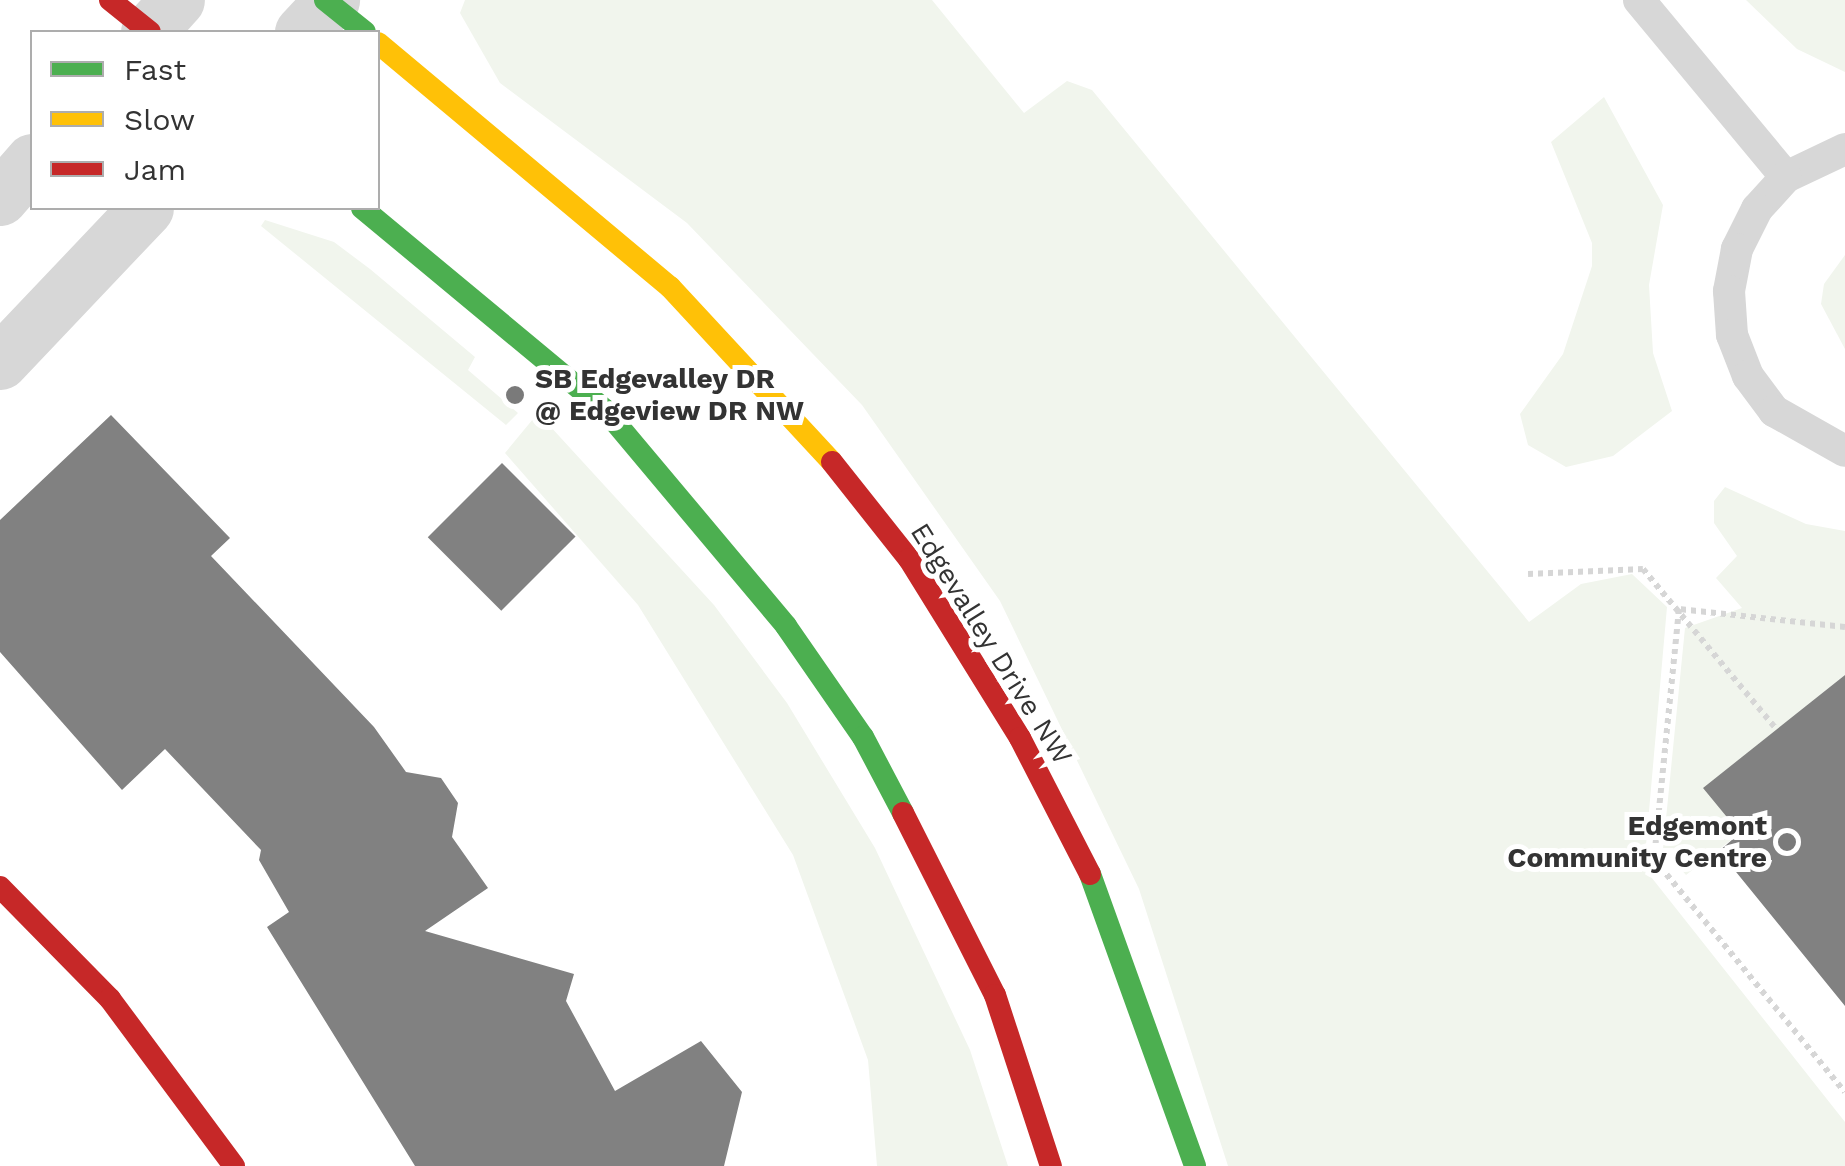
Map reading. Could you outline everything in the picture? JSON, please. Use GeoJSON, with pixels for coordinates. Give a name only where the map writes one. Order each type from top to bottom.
{"type":"FeatureCollection","features":[{"type":"Feature","properties":{"kind":"street"},"geometry":{"type":"LineString","coordinates":[[110,0],[147,30]]}},
{"type":"Feature","properties":{"kind":"street"},"geometry":{"type":"LineString","coordinates":[[151,30],[177,0]]}},
{"type":"Feature","properties":{"kind":"street","name":"Edgevalley Drive NW"},"geometry":{"type":"LineString","coordinates":[[380,44],[670,287],[786,405],[909,559],[1020,738],[1107,908],[1194,1166]]}},
{"type":"Feature","properties":{"kind":"street"},"geometry":{"type":"LineString","coordinates":[[0,198],[30,162]]}},
{"type":"Feature","properties":{"kind":"street"},"geometry":{"type":"LineString","coordinates":[[0,362],[144,210]]}},
{"type":"Feature","properties":{"kind":"street"},"geometry":{"type":"LineString","coordinates":[[364,210],[605,410],[786,626],[863,737],[956,912],[995,994],[1051,1166]]}},
{"type":"Feature","properties":{"kind":"street"},"geometry":{"type":"LineString","coordinates":[[0,887],[110,998],[234,1166]]}},
{"type":"Feature","properties":{"kind":"lane"},"geometry":{"type":"LineString","coordinates":[[1639,0],[1786,177]]}},
{"type":"Feature","properties":{"kind":"lane"},"geometry":{"type":"LineString","coordinates":[[1845,149],[1786,177],[1736,249],[1732,336],[1748,376],[1774,412],[1845,451]]}},
{"type":"Feature","properties":{"kind":"path"},"geometry":{"type":"LineString","coordinates":[[1528,574],[1631,565],[1680,610],[1777,730]]}},
{"type":"Feature","properties":{"kind":"path"},"geometry":{"type":"LineString","coordinates":[[1680,610],[1845,626]]}},
{"type":"Feature","properties":{"kind":"path"},"geometry":{"type":"LineString","coordinates":[[1680,610],[1654,859],[1845,1092]]}},
{"type":"Feature","properties":{"kind":"shaded area"},"geometry":{"type":"Polygon","coordinates":[[[465,0],[932,0],[1024,113],[1067,81],[1092,90],[1529,622],[1581,584],[1632,574],[1667,607],[1644,868],[1845,1122],[1845,1166],[1228,1166],[1139,889],[1000,601],[862,405],[687,223],[500,83],[460,13],[465,0]]]}},
{"type":"Feature","properties":{"kind":"shaded area"},"geometry":{"type":"Polygon","coordinates":[[[1746,0],[1845,0],[1845,72],[1797,49],[1746,0]]]}},
{"type":"Feature","properties":{"kind":"shaded area"},"geometry":{"type":"Polygon","coordinates":[[[1604,97],[1663,205],[1649,285],[1653,353],[1672,411],[1613,456],[1566,467],[1528,445],[1520,414],[1563,354],[1592,266],[1592,243],[1551,142],[1604,97]]]}},
{"type":"Feature","properties":{"kind":"shaded area"},"geometry":{"type":"Polygon","coordinates":[[[265,220],[334,242],[370,269],[475,357],[468,370],[518,413],[506,425],[261,226],[265,220]]]}},
{"type":"Feature","properties":{"kind":"shaded area"},"geometry":{"type":"Polygon","coordinates":[[[1845,255],[1845,349],[1821,304],[1824,284],[1845,255]]]}},
{"type":"Feature","properties":{"kind":"shaded area"},"geometry":{"type":"Polygon","coordinates":[[[538,413],[714,605],[787,703],[875,848],[970,1050],[1008,1166],[877,1166],[868,1060],[793,855],[638,605],[505,453],[538,413]]]}},
{"type":"Feature","properties":{"kind":"shaded area"},"geometry":{"type":"Polygon","coordinates":[[[1725,487],[1806,524],[1845,531],[1845,675],[1704,788],[1740,833],[1686,875],[1663,849],[1685,628],[1742,608],[1716,578],[1737,556],[1714,523],[1714,501],[1725,487]]]}},
{"type":"Feature","properties":{"kind":"building"},"geometry":{"type":"Polygon","coordinates":[[[111,415],[230,538],[211,556],[374,727],[406,772],[441,778],[458,803],[452,837],[488,888],[425,931],[574,974],[566,1001],[615,1091],[701,1041],[742,1092],[724,1166],[415,1166],[267,927],[289,912],[259,860],[261,850],[165,749],[122,790],[0,652],[0,520],[111,415]]]}},
{"type":"Feature","properties":{"kind":"building"},"geometry":{"type":"Polygon","coordinates":[[[502,463],[576,537],[501,611],[428,537],[502,463]]]}},
{"type":"Feature","properties":{"kind":"building","name":"Edgemont Community Centre"},"geometry":{"type":"Polygon","coordinates":[[[1845,675],[1845,1006],[1719,851],[1740,833],[1703,788],[1845,675]]]}},
{"type":"Feature","properties":{"kind":"traffic: fast"},"geometry":{"type":"LineString","coordinates":[[325,0],[362,30]]}},
{"type":"Feature","properties":{"kind":"traffic: fast"},"geometry":{"type":"LineString","coordinates":[[364,210],[605,410],[786,626],[863,737],[903,813]]}},
{"type":"Feature","properties":{"kind":"traffic: fast"},"geometry":{"type":"LineString","coordinates":[[1090,874],[1195,1166]]}},
{"type":"Feature","properties":{"kind":"traffic: slow"},"geometry":{"type":"LineString","coordinates":[[380,45],[670,287],[832,462]]}},
{"type":"Feature","properties":{"kind":"traffic: jam"},"geometry":{"type":"LineString","coordinates":[[110,0],[148,30]]}},
{"type":"Feature","properties":{"kind":"traffic: jam"},"geometry":{"type":"LineString","coordinates":[[832,462],[909,559],[1020,738],[1090,874]]}},
{"type":"Feature","properties":{"kind":"traffic: jam"},"geometry":{"type":"LineString","coordinates":[[903,813],[995,995],[1051,1166]]}},
{"type":"Feature","properties":{"kind":"traffic: jam"},"geometry":{"type":"LineString","coordinates":[[0,887],[110,999],[234,1166]]}},
{"type":"Feature","properties":{"kind":"place","name":"SB Edgevalley DR @ Edgeview DR NW"},"geometry":{"type":"Point","coordinates":[515,395]}},
{"type":"Feature","properties":{"kind":"place","name":"Edgemont Community Centre"},"geometry":{"type":"Point","coordinates":[1787,842]}}]}
